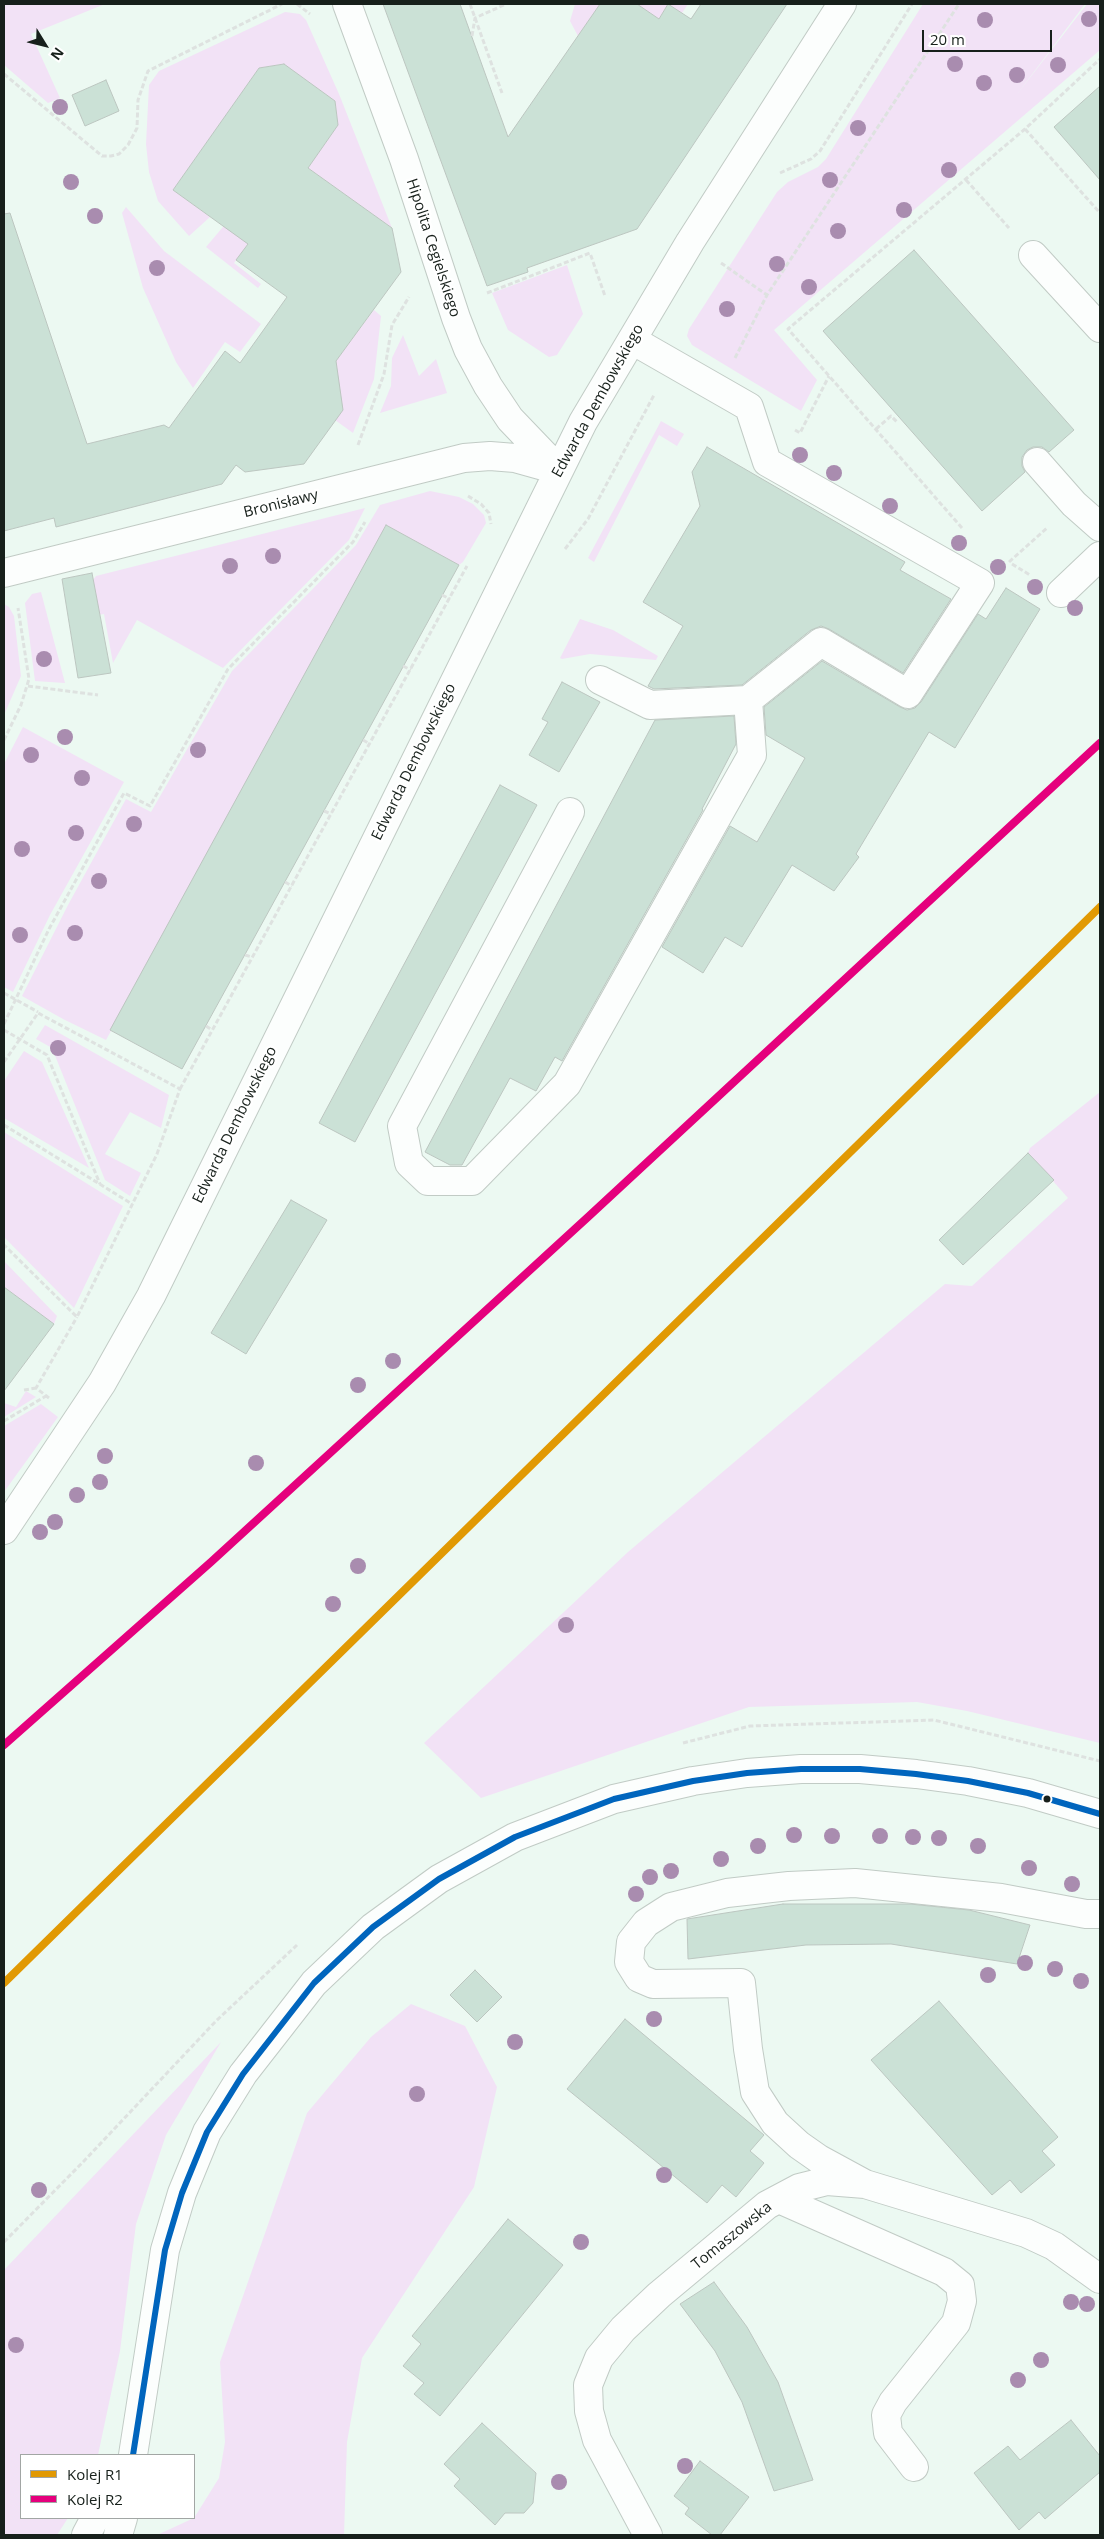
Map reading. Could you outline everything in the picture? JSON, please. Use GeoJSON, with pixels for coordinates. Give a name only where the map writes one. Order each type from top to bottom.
{"type":"FeatureCollection","features":[{"type":"Feature","properties":{"kind":"street","name":"Hipolita Cegielskiego"},"geometry":{"type":"LineString","coordinates":[[346,4],[404,159],[468,349],[488,386],[510,419],[558,470]]}},
{"type":"Feature","properties":{"kind":"street","name":"Edwarda Dembowskiego"},"geometry":{"type":"LineString","coordinates":[[4,1530],[102,1383],[151,1296],[558,470],[605,383],[690,242],[842,4]]}},
{"type":"Feature","properties":{"kind":"street"},"geometry":{"type":"LineString","coordinates":[[1033,255],[1100,328]]}},
{"type":"Feature","properties":{"kind":"street"},"geometry":{"type":"LineString","coordinates":[[600,680],[650,705],[748,700],[821,642],[908,694],[980,583],[767,462],[749,407],[632,340]]}},
{"type":"Feature","properties":{"kind":"street","name":"Bronisławy"},"geometry":{"type":"LineString","coordinates":[[4,573],[464,458],[490,456],[515,458],[558,470]]}},
{"type":"Feature","properties":{"kind":"street"},"geometry":{"type":"LineString","coordinates":[[1037,462],[1074,504],[1100,527]]}},
{"type":"Feature","properties":{"kind":"street"},"geometry":{"type":"LineString","coordinates":[[1061,593],[1100,556]]}},
{"type":"Feature","properties":{"kind":"street"},"geometry":{"type":"LineString","coordinates":[[570,812],[402,1126],[409,1164],[428,1181],[472,1181],[567,1084],[752,755],[748,700]]}},
{"type":"Feature","properties":{"kind":"street"},"geometry":{"type":"LineString","coordinates":[[133,2454],[164,2250],[172,2220],[193,2163],[224,2103],[264,2045],[314,1983],[373,1927],[440,1879],[515,1837],[614,1799],[693,1781],[747,1773],[801,1769],[860,1769],[925,1775],[1028,1793],[1100,1814]]}},
{"type":"Feature","properties":{"kind":"street"},"geometry":{"type":"LineString","coordinates":[[866,2184],[819,2159],[799,2144],[775,2123],[755,2092],[741,1983],[653,1984],[640,1978],[629,1962],[631,1942],[646,1922],[671,1906],[727,1893],[789,1886],[855,1883],[1001,1898],[1086,1914],[1100,1914]]}},
{"type":"Feature","properties":{"kind":"street","name":"Tomaszowska"},"geometry":{"type":"LineString","coordinates":[[648,2535],[597,2440],[589,2411],[588,2385],[599,2358],[623,2329],[659,2295],[767,2205],[799,2188],[827,2181],[866,2184],[1026,2234],[1054,2246],[1100,2279]]}},
{"type":"Feature","properties":{"kind":"street"},"geometry":{"type":"LineString","coordinates":[[778,2199],[944,2272],[960,2285],[962,2301],[956,2323],[893,2402],[886,2415],[888,2432],[914,2467]]}},
{"type":"Feature","properties":{"kind":"street"},"geometry":{"type":"LineString","coordinates":[[125,2454],[138,2422]]}},
{"type":"Feature","properties":{"kind":"street"},"geometry":{"type":"LineString","coordinates":[[86,2535],[94,2519]]}},
{"type":"Feature","properties":{"kind":"street"},"geometry":{"type":"LineString","coordinates":[[118,2535],[123,2519]]}},
{"type":"Feature","properties":{"kind":"path"},"geometry":{"type":"LineString","coordinates":[[4,74],[102,156],[119,154],[128,145],[137,128],[138,100],[148,71],[282,4]]}},
{"type":"Feature","properties":{"kind":"path"},"geometry":{"type":"LineString","coordinates":[[297,4],[311,17]]}},
{"type":"Feature","properties":{"kind":"path"},"geometry":{"type":"LineString","coordinates":[[470,4],[502,93]]}},
{"type":"Feature","properties":{"kind":"path"},"geometry":{"type":"LineString","coordinates":[[475,18],[506,4]]}},
{"type":"Feature","properties":{"kind":"path"},"geometry":{"type":"LineString","coordinates":[[776,180],[781,172],[811,159],[820,151],[912,4]]}},
{"type":"Feature","properties":{"kind":"path"},"geometry":{"type":"LineString","coordinates":[[719,390],[767,295],[959,4]]}},
{"type":"Feature","properties":{"kind":"path"},"geometry":{"type":"LineString","coordinates":[[472,36],[475,18]]}},
{"type":"Feature","properties":{"kind":"path"},"geometry":{"type":"LineString","coordinates":[[967,535],[788,329],[1025,129],[1100,59]]}},
{"type":"Feature","properties":{"kind":"path"},"geometry":{"type":"LineString","coordinates":[[1025,129],[1100,213]]}},
{"type":"Feature","properties":{"kind":"path"},"geometry":{"type":"LineString","coordinates":[[966,180],[1033,255]]}},
{"type":"Feature","properties":{"kind":"path"},"geometry":{"type":"LineString","coordinates":[[484,294],[590,253],[605,296]]}},
{"type":"Feature","properties":{"kind":"path"},"geometry":{"type":"LineString","coordinates":[[718,272],[728,256]]}},
{"type":"Feature","properties":{"kind":"path"},"geometry":{"type":"LineString","coordinates":[[718,262],[767,295]]}},
{"type":"Feature","properties":{"kind":"path"},"geometry":{"type":"LineString","coordinates":[[357,448],[384,374],[392,325],[412,291]]}},
{"type":"Feature","properties":{"kind":"path"},"geometry":{"type":"LineString","coordinates":[[565,549],[588,519],[652,400],[669,361]]}},
{"type":"Feature","properties":{"kind":"path"},"geometry":{"type":"LineString","coordinates":[[800,433],[829,376]]}},
{"type":"Feature","properties":{"kind":"path"},"geometry":{"type":"LineString","coordinates":[[876,429],[891,416],[898,423]]}},
{"type":"Feature","properties":{"kind":"path"},"geometry":{"type":"LineString","coordinates":[[1001,557],[1009,562],[1074,504]]}},
{"type":"Feature","properties":{"kind":"path"},"geometry":{"type":"LineString","coordinates":[[4,1024],[14,999],[124,794],[150,806],[228,669],[353,542],[368,517]]}},
{"type":"Feature","properties":{"kind":"path"},"geometry":{"type":"LineString","coordinates":[[36,1388],[76,1317],[157,1154],[180,1089],[471,560]]}},
{"type":"Feature","properties":{"kind":"path"},"geometry":{"type":"LineString","coordinates":[[442,595],[450,600]]}},
{"type":"Feature","properties":{"kind":"path"},"geometry":{"type":"LineString","coordinates":[[4,740],[22,705],[29,679],[17,602]]}},
{"type":"Feature","properties":{"kind":"path"},"geometry":{"type":"LineString","coordinates":[[404,666],[411,670]]}},
{"type":"Feature","properties":{"kind":"path"},"geometry":{"type":"LineString","coordinates":[[28,686],[98,695]]}},
{"type":"Feature","properties":{"kind":"path"},"geometry":{"type":"LineString","coordinates":[[363,740],[370,744]]}},
{"type":"Feature","properties":{"kind":"path"},"geometry":{"type":"LineString","coordinates":[[324,811],[331,814]]}},
{"type":"Feature","properties":{"kind":"path"},"geometry":{"type":"LineString","coordinates":[[285,882],[292,886]]}},
{"type":"Feature","properties":{"kind":"path"},"geometry":{"type":"LineString","coordinates":[[245,955],[252,957]]}},
{"type":"Feature","properties":{"kind":"path"},"geometry":{"type":"LineString","coordinates":[[4,993],[180,1089]]}},
{"type":"Feature","properties":{"kind":"path"},"geometry":{"type":"LineString","coordinates":[[4,1062],[38,1012]]}},
{"type":"Feature","properties":{"kind":"path"},"geometry":{"type":"LineString","coordinates":[[206,1026],[212,1030]]}},
{"type":"Feature","properties":{"kind":"path"},"geometry":{"type":"LineString","coordinates":[[4,1030],[47,1055],[100,1184]]}},
{"type":"Feature","properties":{"kind":"path"},"geometry":{"type":"LineString","coordinates":[[4,1125],[132,1204]]}},
{"type":"Feature","properties":{"kind":"path"},"geometry":{"type":"LineString","coordinates":[[4,1245],[76,1317]]}},
{"type":"Feature","properties":{"kind":"path"},"geometry":{"type":"LineString","coordinates":[[24,1390],[36,1388],[77,1420]]}},
{"type":"Feature","properties":{"kind":"path"},"geometry":{"type":"LineString","coordinates":[[4,1421],[46,1396]]}},
{"type":"Feature","properties":{"kind":"shaded area"},"geometry":{"type":"Polygon","coordinates":[[[4,4],[105,4],[31,34],[60,98],[48,103],[4,65],[4,4]]]}},
{"type":"Feature","properties":{"kind":"shaded area"},"geometry":{"type":"Polygon","coordinates":[[[575,4],[600,4],[578,36],[570,21],[575,4]]]}},
{"type":"Feature","properties":{"kind":"shaded area"},"geometry":{"type":"Polygon","coordinates":[[[637,4],[668,4],[659,19],[637,4]]]}},
{"type":"Feature","properties":{"kind":"shaded area"},"geometry":{"type":"Polygon","coordinates":[[[668,4],[688,4],[682,13],[668,4]]]}},
{"type":"Feature","properties":{"kind":"shaded area"},"geometry":{"type":"Polygon","coordinates":[[[923,4],[1085,4],[1015,97],[1087,4],[1100,4],[1100,50],[774,330],[817,380],[801,411],[692,345],[687,336],[689,329],[777,192],[788,182],[818,167],[826,159],[923,4]]]}},
{"type":"Feature","properties":{"kind":"shaded area"},"geometry":{"type":"Polygon","coordinates":[[[285,12],[300,14],[306,20],[339,94],[392,228],[308,168],[338,125],[335,101],[284,64],[259,68],[173,190],[210,217],[189,236],[158,201],[149,172],[146,144],[149,85],[159,71],[285,12]]]}},
{"type":"Feature","properties":{"kind":"shaded area"},"geometry":{"type":"Polygon","coordinates":[[[126,207],[164,251],[261,324],[240,352],[225,342],[193,388],[176,362],[143,288],[122,213],[126,207]]]}},
{"type":"Feature","properties":{"kind":"shaded area"},"geometry":{"type":"Polygon","coordinates":[[[228,221],[252,238],[234,263],[261,284],[258,288],[206,247],[228,221]]]}},
{"type":"Feature","properties":{"kind":"shaded area"},"geometry":{"type":"Polygon","coordinates":[[[567,265],[583,314],[557,355],[549,357],[508,330],[492,293],[567,265]]]}},
{"type":"Feature","properties":{"kind":"shaded area"},"geometry":{"type":"Polygon","coordinates":[[[374,310],[381,316],[374,379],[353,433],[335,420],[335,362],[374,310]]]}},
{"type":"Feature","properties":{"kind":"shaded area"},"geometry":{"type":"Polygon","coordinates":[[[403,335],[419,376],[436,359],[447,393],[380,413],[391,386],[392,358],[403,335]]]}},
{"type":"Feature","properties":{"kind":"shaded area"},"geometry":{"type":"Polygon","coordinates":[[[661,421],[684,434],[677,446],[659,435],[594,562],[588,558],[661,421]]]}},
{"type":"Feature","properties":{"kind":"shaded area"},"geometry":{"type":"Polygon","coordinates":[[[430,491],[459,497],[473,504],[484,515],[486,523],[463,562],[459,565],[386,526],[106,1040],[22,996],[68,905],[126,799],[151,812],[232,671],[356,545],[380,505],[430,491]]]}},
{"type":"Feature","properties":{"kind":"shaded area"},"geometry":{"type":"Polygon","coordinates":[[[365,508],[349,540],[223,668],[137,620],[113,663],[104,614],[70,620],[69,612],[96,576],[365,508]]]}},
{"type":"Feature","properties":{"kind":"shaded area"},"geometry":{"type":"Polygon","coordinates":[[[41,592],[65,683],[35,681],[25,603],[32,594],[41,592]]]}},
{"type":"Feature","properties":{"kind":"shaded area"},"geometry":{"type":"Polygon","coordinates":[[[4,604],[9,607],[14,616],[21,676],[4,715],[4,604]]]}},
{"type":"Feature","properties":{"kind":"shaded area"},"geometry":{"type":"Polygon","coordinates":[[[580,619],[613,630],[658,656],[656,660],[590,654],[560,658],[580,619]]]}},
{"type":"Feature","properties":{"kind":"shaded area"},"geometry":{"type":"Polygon","coordinates":[[[23,727],[124,782],[50,915],[13,992],[4,987],[4,764],[23,727]]]}},
{"type":"Feature","properties":{"kind":"shaded area"},"geometry":{"type":"Polygon","coordinates":[[[45,1025],[169,1095],[161,1128],[130,1112],[105,1154],[141,1173],[130,1196],[105,1180],[52,1048],[36,1039],[45,1025]]]}},
{"type":"Feature","properties":{"kind":"shaded area"},"geometry":{"type":"Polygon","coordinates":[[[24,1051],[42,1062],[89,1168],[4,1118],[4,1081],[24,1051]]]}},
{"type":"Feature","properties":{"kind":"shaded area"},"geometry":{"type":"Polygon","coordinates":[[[1100,1092],[1100,1743],[967,1711],[917,1702],[749,1707],[481,1798],[424,1743],[628,1552],[945,1284],[972,1286],[1068,1198],[1028,1153],[1030,1148],[1100,1092]]]}},
{"type":"Feature","properties":{"kind":"shaded area"},"geometry":{"type":"Polygon","coordinates":[[[4,1132],[123,1206],[74,1308],[4,1237],[4,1132]]]}},
{"type":"Feature","properties":{"kind":"shaded area"},"geometry":{"type":"Polygon","coordinates":[[[4,1261],[57,1316],[54,1324],[4,1287],[4,1261]]]}},
{"type":"Feature","properties":{"kind":"shaded area"},"geometry":{"type":"Polygon","coordinates":[[[26,1391],[36,1397],[4,1417],[4,1403],[16,1407],[26,1391]]]}},
{"type":"Feature","properties":{"kind":"shaded area"},"geometry":{"type":"Polygon","coordinates":[[[41,1404],[58,1417],[4,1492],[4,1426],[41,1404]]]}},
{"type":"Feature","properties":{"kind":"shaded area"},"geometry":{"type":"Polygon","coordinates":[[[411,2004],[465,2026],[497,2087],[474,2187],[362,2358],[347,2442],[344,2535],[157,2535],[195,2519],[219,2478],[225,2442],[220,2362],[307,2113],[371,2037],[411,2004]]]}},
{"type":"Feature","properties":{"kind":"shaded area"},"geometry":{"type":"Polygon","coordinates":[[[221,2042],[166,2135],[136,2224],[120,2351],[98,2454],[20,2454],[20,2519],[67,2519],[57,2535],[4,2535],[4,2270],[221,2042]]]}},
{"type":"Feature","properties":{"kind":"building"},"geometry":{"type":"Polygon","coordinates":[[[383,4],[460,4],[508,137],[600,4],[637,4],[659,19],[668,4],[691,19],[701,4],[787,4],[637,229],[527,268],[528,272],[487,286],[383,4]]]}},
{"type":"Feature","properties":{"kind":"building"},"geometry":{"type":"Polygon","coordinates":[[[284,64],[335,101],[338,125],[308,168],[392,228],[401,272],[336,361],[343,410],[304,464],[245,472],[236,465],[222,484],[56,527],[54,518],[4,531],[4,214],[10,213],[87,444],[164,425],[169,428],[225,351],[240,363],[287,297],[236,260],[248,244],[173,190],[259,68],[284,64]]]}},
{"type":"Feature","properties":{"kind":"building"},"geometry":{"type":"Polygon","coordinates":[[[106,80],[119,111],[85,126],[72,95],[106,80]]]}},
{"type":"Feature","properties":{"kind":"building"},"geometry":{"type":"Polygon","coordinates":[[[1100,86],[1100,180],[1054,127],[1100,86]]]}},
{"type":"Feature","properties":{"kind":"building"},"geometry":{"type":"Polygon","coordinates":[[[914,250],[1074,430],[1049,452],[1042,447],[1033,447],[1027,450],[1022,457],[1022,466],[1025,472],[982,511],[823,331],[914,250]]]}},
{"type":"Feature","properties":{"kind":"building"},"geometry":{"type":"Polygon","coordinates":[[[707,447],[905,562],[900,570],[951,599],[903,673],[821,626],[811,630],[742,685],[654,689],[648,686],[683,626],[643,602],[700,506],[692,472],[707,447]]]}},
{"type":"Feature","properties":{"kind":"building"},"geometry":{"type":"Polygon","coordinates":[[[386,525],[459,565],[182,1069],[110,1030],[386,525]]]}},
{"type":"Feature","properties":{"kind":"building"},"geometry":{"type":"Polygon","coordinates":[[[92,573],[111,673],[78,678],[62,579],[92,573]]]}},
{"type":"Feature","properties":{"kind":"building"},"geometry":{"type":"Polygon","coordinates":[[[1006,588],[1040,609],[955,748],[929,732],[856,854],[859,857],[834,891],[792,865],[742,947],[725,937],[703,973],[662,947],[730,826],[757,842],[805,758],[766,735],[764,707],[822,661],[900,707],[907,710],[915,708],[921,702],[978,614],[986,619],[1006,588]]]}},
{"type":"Feature","properties":{"kind":"building"},"geometry":{"type":"Polygon","coordinates":[[[562,682],[600,702],[559,772],[529,755],[548,722],[542,719],[562,682]]]}},
{"type":"Feature","properties":{"kind":"building"},"geometry":{"type":"Polygon","coordinates":[[[734,716],[736,744],[703,810],[562,1061],[555,1057],[536,1091],[510,1078],[462,1165],[450,1165],[425,1152],[655,720],[734,716]]]}},
{"type":"Feature","properties":{"kind":"building"},"geometry":{"type":"Polygon","coordinates":[[[500,785],[537,805],[355,1142],[319,1123],[500,785]]]}},
{"type":"Feature","properties":{"kind":"building"},"geometry":{"type":"Polygon","coordinates":[[[1028,1153],[1054,1180],[963,1265],[939,1240],[1028,1153]]]}},
{"type":"Feature","properties":{"kind":"building"},"geometry":{"type":"Polygon","coordinates":[[[291,1200],[327,1220],[246,1354],[211,1333],[291,1200]]]}},
{"type":"Feature","properties":{"kind":"building"},"geometry":{"type":"Polygon","coordinates":[[[4,1287],[54,1324],[4,1391],[4,1287]]]}},
{"type":"Feature","properties":{"kind":"building"},"geometry":{"type":"Polygon","coordinates":[[[783,1904],[910,1904],[969,1910],[1030,1925],[1017,1964],[891,1944],[806,1945],[688,1959],[687,1919],[783,1904]]]}},
{"type":"Feature","properties":{"kind":"building"},"geometry":{"type":"Polygon","coordinates":[[[475,1970],[502,1997],[477,2022],[450,1995],[475,1970]]]}},
{"type":"Feature","properties":{"kind":"building"},"geometry":{"type":"Polygon","coordinates":[[[939,2001],[1058,2137],[1042,2151],[1055,2165],[1021,2193],[1010,2180],[992,2195],[871,2060],[939,2001]]]}},
{"type":"Feature","properties":{"kind":"building"},"geometry":{"type":"Polygon","coordinates":[[[625,2019],[764,2135],[750,2151],[764,2163],[736,2197],[722,2185],[707,2203],[567,2089],[625,2019]]]}},
{"type":"Feature","properties":{"kind":"building"},"geometry":{"type":"Polygon","coordinates":[[[508,2219],[563,2265],[440,2416],[414,2394],[424,2383],[403,2366],[421,2344],[412,2336],[508,2219]]]}},
{"type":"Feature","properties":{"kind":"building"},"geometry":{"type":"Polygon","coordinates":[[[714,2282],[747,2327],[778,2382],[813,2480],[774,2491],[742,2402],[715,2351],[680,2304],[714,2282]]]}},
{"type":"Feature","properties":{"kind":"building"},"geometry":{"type":"Polygon","coordinates":[[[1071,2420],[1100,2456],[1100,2472],[1045,2519],[1039,2512],[1019,2530],[974,2473],[1008,2446],[1020,2460],[1071,2420]]]}},
{"type":"Feature","properties":{"kind":"building"},"geometry":{"type":"Polygon","coordinates":[[[482,2423],[536,2473],[533,2503],[524,2513],[505,2513],[495,2525],[454,2486],[460,2479],[444,2464],[482,2423]]]}},
{"type":"Feature","properties":{"kind":"building"},"geometry":{"type":"Polygon","coordinates":[[[700,2461],[749,2497],[720,2535],[712,2535],[685,2514],[689,2508],[674,2496],[700,2461]]]}},
{"type":"Feature","properties":{"kind":"rail line","name":"R2"},"geometry":{"type":"LineString","coordinates":[[4,1745],[211,1562],[588,1217],[1100,743]]}},
{"type":"Feature","properties":{"kind":"rail line","name":"R1"},"geometry":{"type":"LineString","coordinates":[[4,1983],[1100,907]]}},
{"type":"Feature","properties":{"kind":"transit line"},"geometry":{"type":"LineString","coordinates":[[133,2454],[165,2250],[182,2193],[207,2132],[243,2074],[314,1983],[373,1927],[439,1879],[515,1837],[614,1799],[693,1781],[747,1773],[801,1769],[860,1769],[916,1774],[968,1781],[1028,1793],[1100,1814]]}}]}
